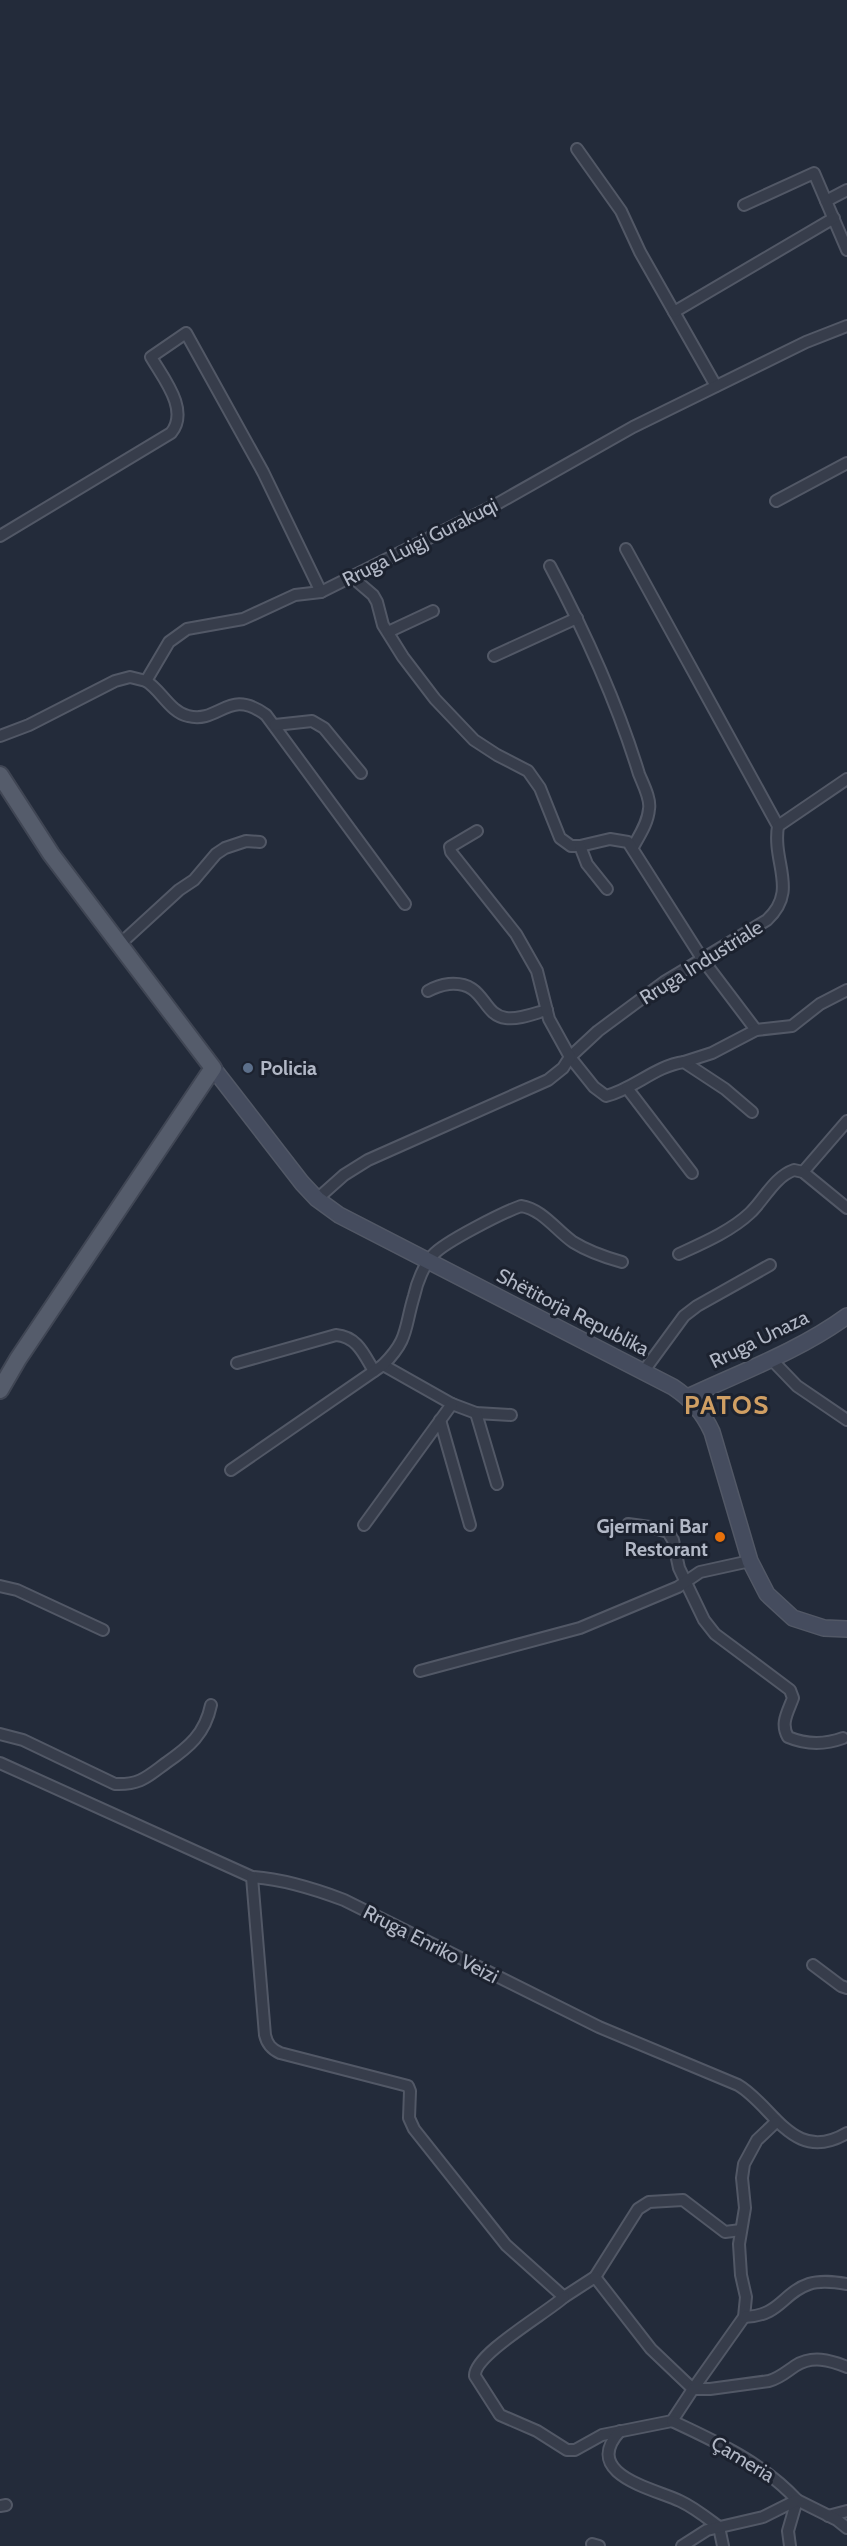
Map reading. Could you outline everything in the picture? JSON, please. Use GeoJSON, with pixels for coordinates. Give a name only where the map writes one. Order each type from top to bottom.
{"type":"FeatureCollection","features":[{"type":"Feature","properties":{"kind":"main road"},"geometry":{"type":"LineString","coordinates":[[0,776],[51,854],[213,1068],[18,1359],[0,1390]]}},
{"type":"Feature","properties":{"kind":"main road","name":"Shëtitorja Republika"},"geometry":{"type":"LineString","coordinates":[[213,1068],[302,1183],[317,1199],[339,1215],[688,1397],[704,1414],[712,1432],[750,1561],[767,1594],[793,1618],[824,1628],[847,1629]]}},
{"type":"Feature","properties":{"kind":"main road","name":"Rruga Unaza"},"geometry":{"type":"LineString","coordinates":[[688,1397],[771,1359],[819,1334],[847,1316]]}},
{"type":"Feature","properties":{"kind":"street"},"geometry":{"type":"LineString","coordinates":[[577,149],[621,211],[640,252],[716,386]]}},
{"type":"Feature","properties":{"kind":"street"},"geometry":{"type":"LineString","coordinates":[[744,205],[814,173],[847,250]]}},
{"type":"Feature","properties":{"kind":"street"},"geometry":{"type":"LineString","coordinates":[[826,201],[847,190]]}},
{"type":"Feature","properties":{"kind":"street"},"geometry":{"type":"LineString","coordinates":[[674,312],[834,218]]}},
{"type":"Feature","properties":{"kind":"street","name":"Rruga Luigj Gurakuqi"},"geometry":{"type":"LineString","coordinates":[[146,681],[169,642],[187,629],[243,619],[295,595],[321,592],[495,505],[588,452],[716,386],[806,342],[847,326]]}},
{"type":"Feature","properties":{"kind":"street"},"geometry":{"type":"LineString","coordinates":[[0,536],[171,433],[177,426],[178,410],[151,357],[186,333],[263,472],[321,592]]}},
{"type":"Feature","properties":{"kind":"street"},"geometry":{"type":"LineString","coordinates":[[776,501],[847,463]]}},
{"type":"Feature","properties":{"kind":"street","name":"Rruga Industriale"},"geometry":{"type":"LineString","coordinates":[[317,1199],[344,1175],[368,1160],[548,1080],[563,1068],[570,1057],[598,1030],[664,982],[753,931],[772,916],[780,905],[783,889],[777,844],[778,826],[626,549]]}},
{"type":"Feature","properties":{"kind":"street"},"geometry":{"type":"LineString","coordinates":[[549,566],[577,618],[633,754],[650,808],[633,848]]}},
{"type":"Feature","properties":{"kind":"street"},"geometry":{"type":"LineString","coordinates":[[352,577],[373,595],[388,632],[423,685],[474,740],[528,771],[540,788],[560,838],[571,846],[601,840],[618,839],[628,842],[703,960],[756,1030]]}},
{"type":"Feature","properties":{"kind":"street"},"geometry":{"type":"LineString","coordinates":[[388,632],[433,611]]}},
{"type":"Feature","properties":{"kind":"street"},"geometry":{"type":"LineString","coordinates":[[494,656],[577,618]]}},
{"type":"Feature","properties":{"kind":"street"},"geometry":{"type":"LineString","coordinates":[[0,736],[29,725],[115,681],[129,677],[155,686],[179,713],[187,716],[206,715],[228,705],[247,704],[266,715],[275,725],[405,904]]}},
{"type":"Feature","properties":{"kind":"street"},"geometry":{"type":"LineString","coordinates":[[275,725],[317,723],[361,773]]}},
{"type":"Feature","properties":{"kind":"street"},"geometry":{"type":"LineString","coordinates":[[778,826],[847,779]]}},
{"type":"Feature","properties":{"kind":"street"},"geometry":{"type":"LineString","coordinates":[[477,831],[450,848],[451,852],[516,934],[537,970],[553,1028],[570,1057],[600,1093],[606,1096],[627,1088],[664,1067],[712,1053],[756,1030],[792,1026],[820,1004],[847,990]]}},
{"type":"Feature","properties":{"kind":"street"},"geometry":{"type":"LineString","coordinates":[[119,945],[194,879],[216,854],[225,848],[246,841],[260,842]]}},
{"type":"Feature","properties":{"kind":"street"},"geometry":{"type":"LineString","coordinates":[[580,846],[586,864],[607,889]]}},
{"type":"Feature","properties":{"kind":"street"},"geometry":{"type":"LineString","coordinates":[[428,991],[443,984],[466,985],[474,988],[489,1007],[504,1018],[514,1018],[547,1010]]}},
{"type":"Feature","properties":{"kind":"street"},"geometry":{"type":"LineString","coordinates":[[684,1062],[725,1089],[752,1112]]}},
{"type":"Feature","properties":{"kind":"street"},"geometry":{"type":"LineString","coordinates":[[627,1088],[692,1173]]}},
{"type":"Feature","properties":{"kind":"street"},"geometry":{"type":"LineString","coordinates":[[804,1172],[847,1121]]}},
{"type":"Feature","properties":{"kind":"street"},"geometry":{"type":"LineString","coordinates":[[679,1254],[748,1215],[766,1193],[789,1171],[804,1172],[847,1208]]}},
{"type":"Feature","properties":{"kind":"street"},"geometry":{"type":"LineString","coordinates":[[231,1470],[378,1368],[398,1350],[405,1336],[414,1294],[427,1262],[444,1246],[522,1206],[534,1210],[571,1241],[593,1254],[622,1262]]}},
{"type":"Feature","properties":{"kind":"street"},"geometry":{"type":"LineString","coordinates":[[643,1372],[684,1316],[697,1306],[770,1265]]}},
{"type":"Feature","properties":{"kind":"street"},"geometry":{"type":"LineString","coordinates":[[237,1363],[317,1339],[336,1335],[346,1336],[353,1340],[378,1368],[452,1404],[476,1413],[512,1415]]}},
{"type":"Feature","properties":{"kind":"street"},"geometry":{"type":"LineString","coordinates":[[771,1359],[797,1386],[847,1420]]}},
{"type":"Feature","properties":{"kind":"street"},"geometry":{"type":"LineString","coordinates":[[363,1526],[452,1404]]}},
{"type":"Feature","properties":{"kind":"street"},"geometry":{"type":"LineString","coordinates":[[476,1413],[497,1484]]}},
{"type":"Feature","properties":{"kind":"street"},"geometry":{"type":"LineString","coordinates":[[441,1420],[470,1525]]}},
{"type":"Feature","properties":{"kind":"street"},"geometry":{"type":"LineString","coordinates":[[628,1524],[668,1532],[673,1540],[679,1568],[704,1620],[715,1634],[793,1694],[784,1720],[784,1729],[788,1737],[802,1742],[822,1743],[843,1737]]}},
{"type":"Feature","properties":{"kind":"street"},"geometry":{"type":"LineString","coordinates":[[420,1671],[580,1628],[685,1582],[700,1572],[750,1561]]}},
{"type":"Feature","properties":{"kind":"street"},"geometry":{"type":"LineString","coordinates":[[0,1586],[17,1590],[103,1630]]}},
{"type":"Feature","properties":{"kind":"street"},"geometry":{"type":"LineString","coordinates":[[0,1734],[23,1740],[115,1784],[130,1785],[143,1780],[189,1747],[204,1729],[211,1705]]}},
{"type":"Feature","properties":{"kind":"street","name":"Rruga Enriko Veizi"},"geometry":{"type":"LineString","coordinates":[[0,1763],[252,1877],[268,1878],[320,1891],[344,1900],[599,2027],[748,2090],[776,2122],[800,2138],[813,2141],[828,2140],[847,2133]]}},
{"type":"Feature","properties":{"kind":"street"},"geometry":{"type":"LineString","coordinates":[[252,1877],[267,2044],[280,2053],[408,2086],[410,2091],[409,2118],[414,2129],[506,2245],[564,2298]]}},
{"type":"Feature","properties":{"kind":"street"},"geometry":{"type":"LineString","coordinates":[[813,1965],[847,1988]]}},
{"type":"Feature","properties":{"kind":"street"},"geometry":{"type":"LineString","coordinates":[[741,2230],[725,2232],[683,2200],[649,2202],[638,2209],[595,2277],[522,2326],[477,2366],[475,2376],[500,2415],[543,2434],[560,2447],[575,2450],[591,2440],[620,2431],[672,2421],[744,2317],[746,2297],[740,2269],[741,2230],[745,2208],[742,2178],[744,2164],[757,2140],[776,2122]]}},
{"type":"Feature","properties":{"kind":"street"},"geometry":{"type":"LineString","coordinates":[[595,2277],[651,2349],[693,2389],[710,2389],[778,2379],[805,2360],[818,2359],[847,2367]]}},
{"type":"Feature","properties":{"kind":"street"},"geometry":{"type":"LineString","coordinates":[[744,2317],[759,2317],[771,2312],[808,2284],[820,2282],[847,2284]]}},
{"type":"Feature","properties":{"kind":"street","name":"Çameria"},"geometry":{"type":"LineString","coordinates":[[672,2421],[767,2471],[797,2500],[847,2528]]}},
{"type":"Feature","properties":{"kind":"street"},"geometry":{"type":"LineString","coordinates":[[620,2431],[611,2441],[608,2450],[615,2470],[626,2478],[681,2501],[719,2528],[723,2546]]}},
{"type":"Feature","properties":{"kind":"street"},"geometry":{"type":"LineString","coordinates":[[682,2546],[698,2534],[763,2517],[797,2500]]}},
{"type":"Feature","properties":{"kind":"street"},"geometry":{"type":"LineString","coordinates":[[790,2546],[788,2531],[797,2500]]}},
{"type":"Feature","properties":{"kind":"street"},"geometry":{"type":"LineString","coordinates":[[828,2516],[847,2511]]}},
{"type":"Feature","properties":{"kind":"place","name":"Policia"},"geometry":{"type":"Point","coordinates":[248,1068]}},
{"type":"Feature","properties":{"kind":"place","name":"Gjermani Bar Restorant"},"geometry":{"type":"Point","coordinates":[720,1537]}},
{"type":"Feature","properties":{"kind":"district","name":"PATOS"},"geometry":{"type":"Point","coordinates":[727,1405]}}]}
